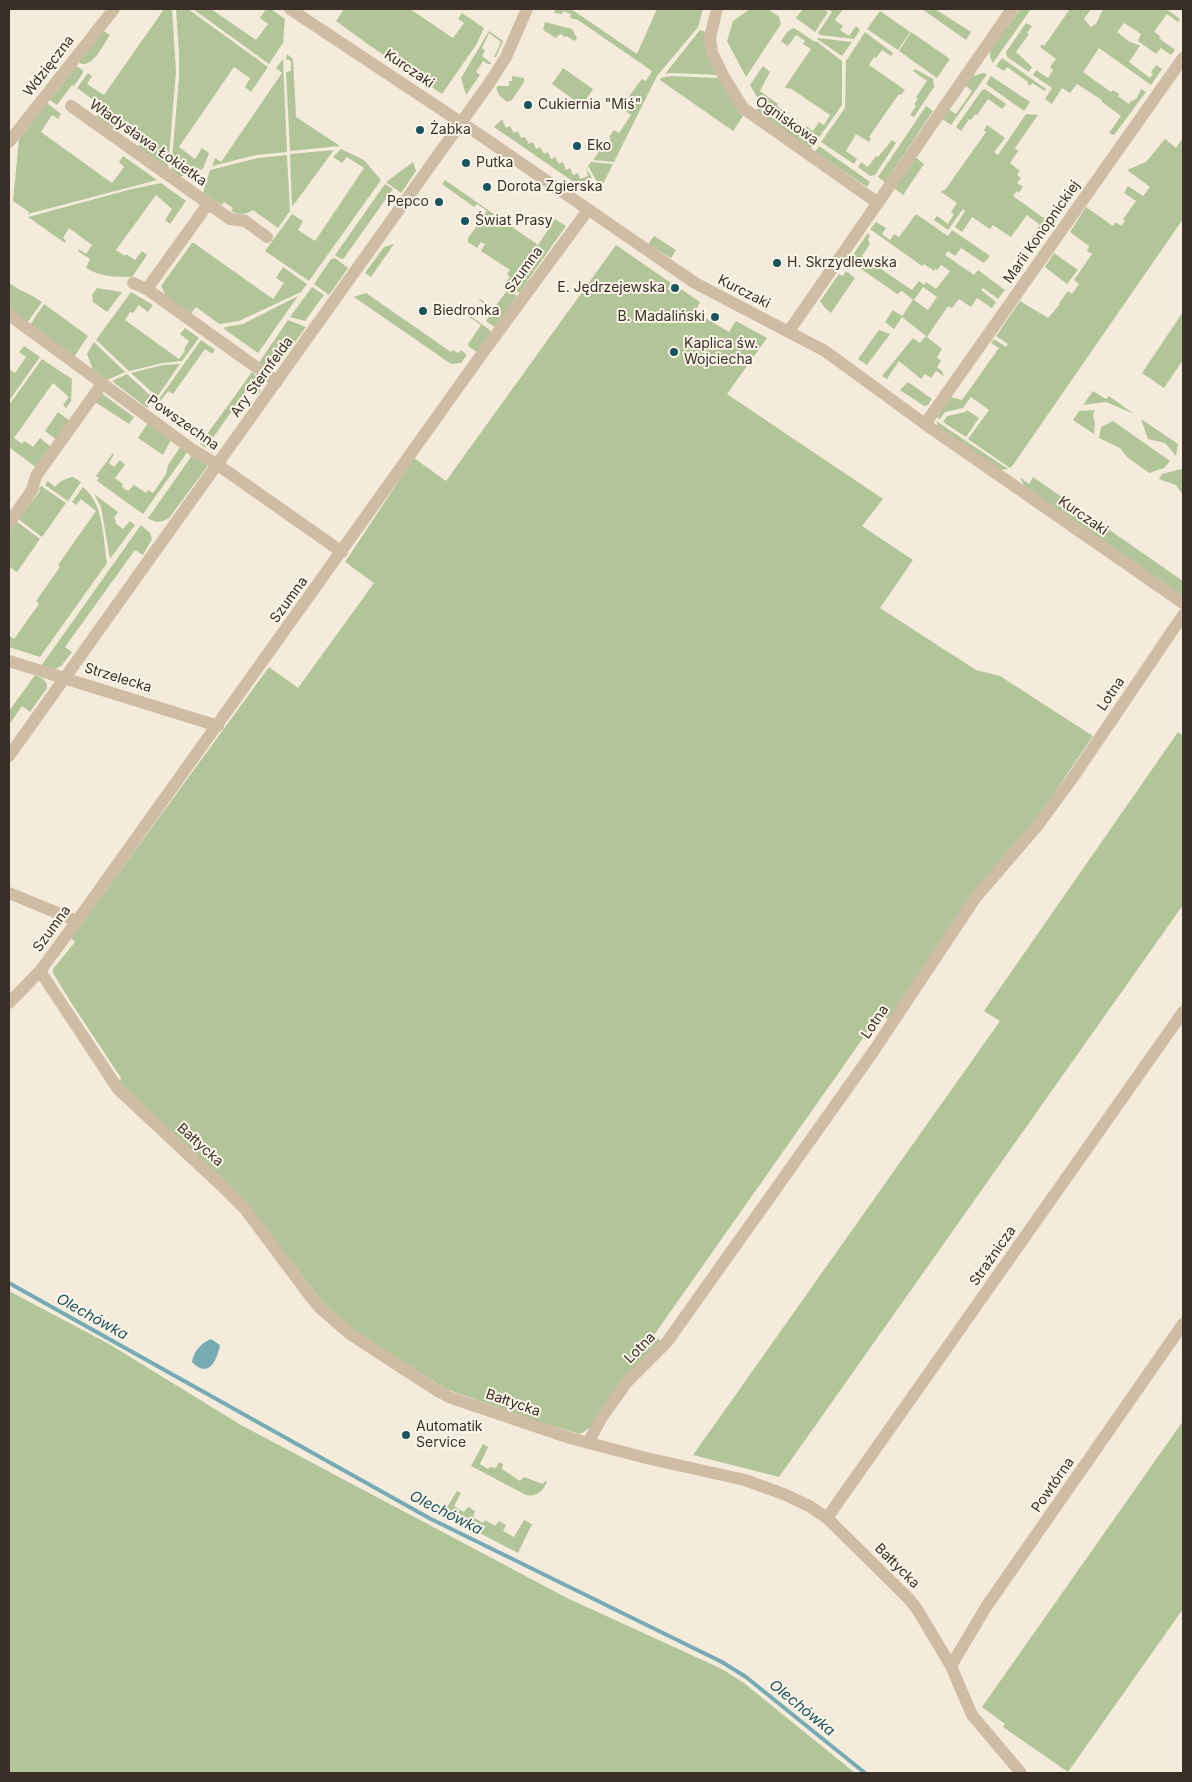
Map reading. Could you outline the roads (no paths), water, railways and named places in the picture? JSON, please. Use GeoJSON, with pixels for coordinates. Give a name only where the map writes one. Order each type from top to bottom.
{"type":"FeatureCollection","features":[{"type":"Feature","properties":{"kind":"street","name":"Wdzięczna"},"geometry":{"type":"LineString","coordinates":[[9,142],[114,9]]}},
{"type":"Feature","properties":{"kind":"street","name":"Kurczaki"},"geometry":{"type":"LineString","coordinates":[[290,9],[462,123],[695,283],[825,351],[925,424],[1183,603]]}},
{"type":"Feature","properties":{"kind":"street","name":"Ary Sternfelda"},"geometry":{"type":"LineString","coordinates":[[9,756],[488,86],[506,57],[528,9]]}},
{"type":"Feature","properties":{"kind":"street","name":"Ogniskowa"},"geometry":{"type":"LineString","coordinates":[[718,9],[710,37],[712,53],[743,108],[878,202]]}},
{"type":"Feature","properties":{"kind":"street"},"geometry":{"type":"LineString","coordinates":[[789,331],[1012,9]]}},
{"type":"Feature","properties":{"kind":"street","name":"Marii Konopnickiej"},"geometry":{"type":"LineString","coordinates":[[925,424],[1183,58]]}},
{"type":"Feature","properties":{"kind":"street","name":"Władysława Łokietka"},"geometry":{"type":"LineString","coordinates":[[71,106],[230,219],[245,221],[266,236]]}},
{"type":"Feature","properties":{"kind":"street","name":"Władysława Łokietka"},"geometry":{"type":"LineString","coordinates":[[147,289],[208,204]]}},
{"type":"Feature","properties":{"kind":"street","name":"Szumna"},"geometry":{"type":"LineString","coordinates":[[9,1003],[40,971],[77,921],[479,358],[588,210]]}},
{"type":"Feature","properties":{"kind":"street"},"geometry":{"type":"LineString","coordinates":[[133,283],[147,289],[277,382]]}},
{"type":"Feature","properties":{"kind":"street","name":"Powszechna"},"geometry":{"type":"LineString","coordinates":[[9,315],[193,450],[218,465],[342,552]]}},
{"type":"Feature","properties":{"kind":"street"},"geometry":{"type":"LineString","coordinates":[[9,523],[32,490],[36,476],[102,384]]}},
{"type":"Feature","properties":{"kind":"street","name":"Lotna"},"geometry":{"type":"LineString","coordinates":[[588,1443],[602,1417],[627,1382],[667,1342],[873,1052],[972,903],[1038,825],[1074,776],[1183,615]]}},
{"type":"Feature","properties":{"kind":"street","name":"Strzelecka"},"geometry":{"type":"LineString","coordinates":[[9,661],[218,726]]}},
{"type":"Feature","properties":{"kind":"street"},"geometry":{"type":"LineString","coordinates":[[9,893],[77,921]]}},
{"type":"Feature","properties":{"kind":"street","name":"Bałtycka"},"geometry":{"type":"LineString","coordinates":[[40,971],[118,1090],[245,1209],[310,1296],[333,1320],[350,1334],[450,1397],[588,1443],[745,1480],[786,1494],[811,1507],[827,1518],[917,1608],[950,1666],[972,1715],[1022,1773]]}},
{"type":"Feature","properties":{"kind":"street","name":"Strażnicza"},"geometry":{"type":"LineString","coordinates":[[827,1518],[1183,1012]]}},
{"type":"Feature","properties":{"kind":"street","name":"Powtórna"},"geometry":{"type":"LineString","coordinates":[[950,1666],[986,1607],[1183,1324]]}},
{"type":"Feature","properties":{"kind":"water"},"geometry":{"type":"Polygon","coordinates":[[[211,1339],[220,1345],[219,1351],[211,1366],[203,1369],[192,1362],[193,1358],[198,1348],[204,1342],[211,1339]]]}},
{"type":"Feature","properties":{"kind":"waterway","name":"Olechówka"},"geometry":{"type":"LineString","coordinates":[[9,1283],[429,1518],[722,1662],[746,1677],[865,1773]]}},
{"type":"Feature","properties":{"kind":"place","name":"Cukiernia \"Miś\""},"geometry":{"type":"Point","coordinates":[528,105]}},
{"type":"Feature","properties":{"kind":"place","name":"Żabka"},"geometry":{"type":"Point","coordinates":[420,130]}},
{"type":"Feature","properties":{"kind":"place","name":"Eko"},"geometry":{"type":"Point","coordinates":[577,146]}},
{"type":"Feature","properties":{"kind":"place","name":"Putka"},"geometry":{"type":"Point","coordinates":[466,163]}},
{"type":"Feature","properties":{"kind":"place","name":"Dorota Zgierska"},"geometry":{"type":"Point","coordinates":[487,187]}},
{"type":"Feature","properties":{"kind":"place","name":"Pepco"},"geometry":{"type":"Point","coordinates":[439,202]}},
{"type":"Feature","properties":{"kind":"place","name":"Świat Prasy"},"geometry":{"type":"Point","coordinates":[465,221]}},
{"type":"Feature","properties":{"kind":"place","name":"H. Skrzydlewska"},"geometry":{"type":"Point","coordinates":[777,263]}},
{"type":"Feature","properties":{"kind":"place","name":"E. Jędrzejewska"},"geometry":{"type":"Point","coordinates":[675,288]}},
{"type":"Feature","properties":{"kind":"place","name":"Biedronka"},"geometry":{"type":"Point","coordinates":[423,311]}},
{"type":"Feature","properties":{"kind":"place","name":"B. Madaliński"},"geometry":{"type":"Point","coordinates":[715,317]}},
{"type":"Feature","properties":{"kind":"place","name":"Kaplica św. Wojciecha"},"geometry":{"type":"Point","coordinates":[674,352]}},
{"type":"Feature","properties":{"kind":"place","name":"Automatik Service"},"geometry":{"type":"Point","coordinates":[406,1435]}}]}
